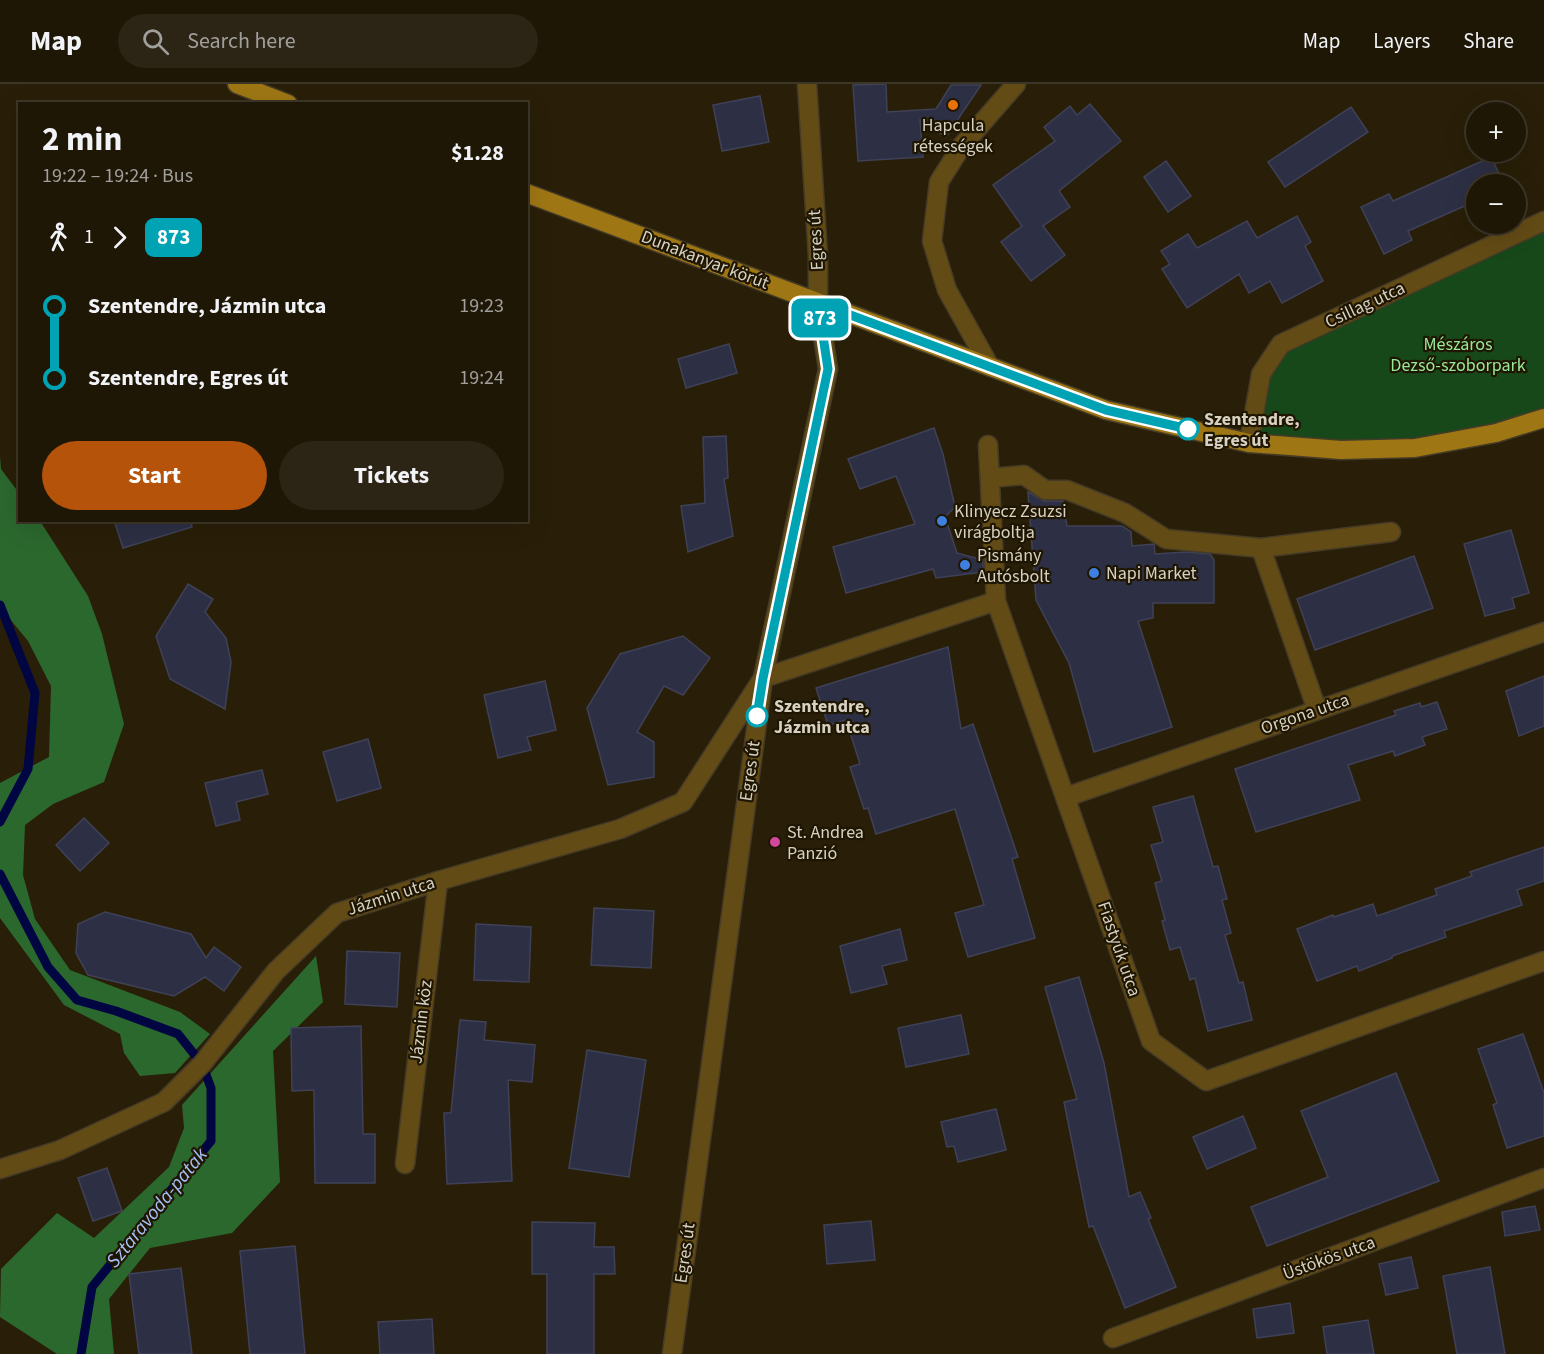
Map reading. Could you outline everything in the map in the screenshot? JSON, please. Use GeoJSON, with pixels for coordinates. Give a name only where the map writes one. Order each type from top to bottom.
{"type":"FeatureCollection","features":[{"type":"Feature","properties":{"kind":"main road"},"geometry":{"type":"LineString","coordinates":[[237,84],[283,102]]}},
{"type":"Feature","properties":{"kind":"main road","name":"Dunakanyar körút"},"geometry":{"type":"LineString","coordinates":[[528,194],[1106,410],[1249,443],[1341,450],[1415,448],[1496,433],[1544,418]]}},
{"type":"Feature","properties":{"kind":"street","name":"Egres út"},"geometry":{"type":"LineString","coordinates":[[672,1354],[763,678],[828,369],[818,303],[818,256],[807,84]]}},
{"type":"Feature","properties":{"kind":"street"},"geometry":{"type":"LineString","coordinates":[[990,368],[946,290],[932,241],[939,182],[961,147],[1016,84]]}},
{"type":"Feature","properties":{"kind":"street","name":"Csillag utca"},"geometry":{"type":"LineString","coordinates":[[1249,443],[1262,374],[1281,344],[1544,221]]}},
{"type":"Feature","properties":{"kind":"street","name":"Fiastyúk utca"},"geometry":{"type":"LineString","coordinates":[[988,445],[996,601],[1151,1041],[1206,1081],[1544,961]]}},
{"type":"Feature","properties":{"kind":"street"},"geometry":{"type":"LineString","coordinates":[[990,478],[1024,475],[1045,490],[1067,490],[1125,513],[1166,539],[1261,548],[1390,532]]}},
{"type":"Feature","properties":{"kind":"street"},"geometry":{"type":"LineString","coordinates":[[1261,548],[1317,710]]}},
{"type":"Feature","properties":{"kind":"street"},"geometry":{"type":"LineString","coordinates":[[763,678],[996,601]]}},
{"type":"Feature","properties":{"kind":"street","name":"Orgona utca"},"geometry":{"type":"LineString","coordinates":[[1066,797],[1544,632]]}},
{"type":"Feature","properties":{"kind":"street","name":"Jázmin utca"},"geometry":{"type":"LineString","coordinates":[[0,1169],[60,1150],[164,1102],[202,1064],[276,971],[337,913],[438,881],[620,829],[683,802],[763,678]]}},
{"type":"Feature","properties":{"kind":"street","name":"Jázmin köz"},"geometry":{"type":"LineString","coordinates":[[405,1164],[438,881]]}},
{"type":"Feature","properties":{"kind":"street","name":"Üstökös utca"},"geometry":{"type":"LineString","coordinates":[[1113,1338],[1544,1178]]}},
{"type":"Feature","properties":{"kind":"green space","name":"Mészáros Dezső-szoborpark"},"geometry":{"type":"Polygon","coordinates":[[[1544,221],[1544,418],[1415,448],[1249,443],[1254,415],[1281,344],[1516,234],[1526,234],[1526,229],[1544,221]]]}},
{"type":"Feature","properties":{"kind":"green space"},"geometry":{"type":"Polygon","coordinates":[[[0,456],[1,469],[18,492],[18,522],[41,522],[88,596],[102,634],[124,724],[104,782],[53,804],[25,825],[23,875],[35,919],[70,970],[180,1012],[210,1034],[175,1073],[140,1076],[124,1053],[120,1034],[64,1005],[0,918],[0,783],[49,757],[51,686],[28,641],[0,607],[0,456]]]}},
{"type":"Feature","properties":{"kind":"green space"},"geometry":{"type":"Polygon","coordinates":[[[316,956],[323,1002],[273,1051],[280,1182],[232,1233],[150,1248],[109,1299],[114,1354],[57,1354],[0,1317],[1,1269],[57,1213],[94,1238],[169,1167],[184,1128],[182,1105],[316,956]]]}},
{"type":"Feature","properties":{"kind":"building"},"geometry":{"type":"Polygon","coordinates":[[[886,84],[887,112],[936,109],[951,85],[981,85],[946,137],[920,120],[923,157],[858,161],[853,85],[886,84]]]}},
{"type":"Feature","properties":{"kind":"building"},"geometry":{"type":"Polygon","coordinates":[[[760,96],[769,142],[722,151],[713,105],[760,96]]]}},
{"type":"Feature","properties":{"kind":"building"},"geometry":{"type":"Polygon","coordinates":[[[1090,104],[1121,141],[1059,191],[1070,207],[1043,226],[1065,255],[1031,281],[1001,242],[1022,226],[993,185],[1055,141],[1044,127],[1070,106],[1077,115],[1090,104]]]}},
{"type":"Feature","properties":{"kind":"building"},"geometry":{"type":"Polygon","coordinates":[[[1351,107],[1368,132],[1285,187],[1268,162],[1351,107]]]}},
{"type":"Feature","properties":{"kind":"building"},"geometry":{"type":"Polygon","coordinates":[[[1166,161],[1191,196],[1168,212],[1144,177],[1166,161]]]}},
{"type":"Feature","properties":{"kind":"building"},"geometry":{"type":"Polygon","coordinates":[[[1480,162],[1493,162],[1499,174],[1466,174],[1466,205],[1408,231],[1412,240],[1384,254],[1361,207],[1389,194],[1393,201],[1480,162]]]}},
{"type":"Feature","properties":{"kind":"building"},"geometry":{"type":"Polygon","coordinates":[[[1297,216],[1311,242],[1305,246],[1323,281],[1282,303],[1270,281],[1249,293],[1239,274],[1187,308],[1162,269],[1170,264],[1161,251],[1188,234],[1197,248],[1247,221],[1257,238],[1297,216]]]}},
{"type":"Feature","properties":{"kind":"building"},"geometry":{"type":"Polygon","coordinates":[[[729,344],[737,373],[686,388],[678,359],[729,344]]]}},
{"type":"Feature","properties":{"kind":"building"},"geometry":{"type":"Polygon","coordinates":[[[934,428],[943,454],[955,507],[945,517],[957,553],[983,560],[983,572],[936,578],[933,569],[846,593],[833,547],[915,524],[896,476],[860,489],[848,459],[934,428]]]}},
{"type":"Feature","properties":{"kind":"building"},"geometry":{"type":"Polygon","coordinates":[[[726,436],[728,478],[724,479],[733,536],[688,552],[681,506],[705,503],[703,437],[726,436]]]}},
{"type":"Feature","properties":{"kind":"building"},"geometry":{"type":"Polygon","coordinates":[[[1028,492],[1044,501],[1063,501],[1067,526],[1122,526],[1131,532],[1132,546],[1154,544],[1155,554],[1186,552],[1210,554],[1214,560],[1214,603],[1153,603],[1153,618],[1138,621],[1172,727],[1094,752],[1069,663],[1036,600],[1028,492]]]}},
{"type":"Feature","properties":{"kind":"building"},"geometry":{"type":"Polygon","coordinates":[[[115,522],[191,522],[192,527],[123,548],[115,522]]]}},
{"type":"Feature","properties":{"kind":"building"},"geometry":{"type":"Polygon","coordinates":[[[1511,530],[1529,593],[1512,598],[1515,608],[1485,616],[1464,544],[1511,530]]]}},
{"type":"Feature","properties":{"kind":"building"},"geometry":{"type":"Polygon","coordinates":[[[1414,556],[1433,608],[1315,650],[1297,599],[1414,556]]]}},
{"type":"Feature","properties":{"kind":"building"},"geometry":{"type":"Polygon","coordinates":[[[188,584],[213,599],[205,612],[226,638],[231,662],[225,709],[170,679],[156,636],[188,584]]]}},
{"type":"Feature","properties":{"kind":"building"},"geometry":{"type":"Polygon","coordinates":[[[683,636],[710,658],[683,695],[664,686],[637,732],[654,742],[654,777],[608,785],[587,708],[620,654],[683,636]]]}},
{"type":"Feature","properties":{"kind":"building"},"geometry":{"type":"Polygon","coordinates":[[[948,647],[961,729],[973,724],[1018,857],[1012,859],[1035,938],[968,957],[955,913],[984,905],[955,809],[876,834],[868,808],[864,809],[850,767],[860,764],[846,720],[828,725],[816,688],[948,647]]]}},
{"type":"Feature","properties":{"kind":"building"},"geometry":{"type":"Polygon","coordinates":[[[1544,676],[1544,726],[1519,736],[1506,691],[1544,676]]]}},
{"type":"Feature","properties":{"kind":"building"},"geometry":{"type":"Polygon","coordinates":[[[545,681],[556,730],[527,737],[531,750],[498,758],[484,695],[545,681]]]}},
{"type":"Feature","properties":{"kind":"building"},"geometry":{"type":"Polygon","coordinates":[[[1437,702],[1447,729],[1422,737],[1425,745],[1395,756],[1393,751],[1348,765],[1360,800],[1256,832],[1235,769],[1396,715],[1394,711],[1420,703],[1421,707],[1437,702]]]}},
{"type":"Feature","properties":{"kind":"building"},"geometry":{"type":"Polygon","coordinates":[[[368,739],[381,788],[337,801],[323,752],[368,739]]]}},
{"type":"Feature","properties":{"kind":"building"},"geometry":{"type":"Polygon","coordinates":[[[262,770],[268,794],[236,802],[240,820],[216,826],[205,783],[262,770]]]}},
{"type":"Feature","properties":{"kind":"building"},"geometry":{"type":"Polygon","coordinates":[[[1193,796],[1213,867],[1218,866],[1227,899],[1222,900],[1231,933],[1225,935],[1239,983],[1243,982],[1252,1020],[1208,1031],[1195,978],[1190,980],[1180,947],[1170,950],[1155,883],[1162,881],[1151,845],[1163,842],[1153,807],[1193,796]]]}},
{"type":"Feature","properties":{"kind":"building"},"geometry":{"type":"Polygon","coordinates":[[[84,818],[109,843],[80,871],[56,845],[84,818]]]}},
{"type":"Feature","properties":{"kind":"building"},"geometry":{"type":"Polygon","coordinates":[[[1544,847],[1544,881],[1517,890],[1522,905],[1444,931],[1446,937],[1392,956],[1392,958],[1359,971],[1357,966],[1317,981],[1297,929],[1333,915],[1334,917],[1373,904],[1377,916],[1437,895],[1435,889],[1472,876],[1470,872],[1544,847]]]}},
{"type":"Feature","properties":{"kind":"building"},"geometry":{"type":"Polygon","coordinates":[[[594,908],[654,911],[651,968],[591,965],[594,908]]]}},
{"type":"Feature","properties":{"kind":"building"},"geometry":{"type":"Polygon","coordinates":[[[105,912],[191,934],[206,958],[214,947],[241,967],[224,991],[205,977],[174,996],[88,975],[76,953],[78,924],[105,912]]]}},
{"type":"Feature","properties":{"kind":"building"},"geometry":{"type":"Polygon","coordinates":[[[476,924],[531,927],[529,982],[474,980],[476,924]]]}},
{"type":"Feature","properties":{"kind":"building"},"geometry":{"type":"Polygon","coordinates":[[[900,929],[907,960],[882,966],[887,984],[851,993],[840,946],[900,929]]]}},
{"type":"Feature","properties":{"kind":"building"},"geometry":{"type":"Polygon","coordinates":[[[347,951],[400,953],[397,1007],[345,1004],[347,951]]]}},
{"type":"Feature","properties":{"kind":"building"},"geometry":{"type":"Polygon","coordinates":[[[1079,977],[1104,1063],[1129,1197],[1140,1192],[1151,1218],[1148,1219],[1176,1287],[1125,1308],[1093,1226],[1089,1227],[1064,1102],[1077,1099],[1045,987],[1079,977]]]}},
{"type":"Feature","properties":{"kind":"building"},"geometry":{"type":"Polygon","coordinates":[[[961,1015],[969,1054],[906,1067],[898,1028],[961,1015]]]}},
{"type":"Feature","properties":{"kind":"building"},"geometry":{"type":"Polygon","coordinates":[[[460,1020],[486,1022],[484,1040],[535,1045],[532,1082],[508,1080],[512,1181],[447,1184],[444,1113],[451,1113],[460,1020]]]}},
{"type":"Feature","properties":{"kind":"building"},"geometry":{"type":"Polygon","coordinates":[[[361,1026],[363,1134],[375,1134],[375,1183],[315,1183],[314,1090],[292,1091],[291,1028],[361,1026]]]}},
{"type":"Feature","properties":{"kind":"building"},"geometry":{"type":"Polygon","coordinates":[[[1523,1034],[1544,1093],[1544,1136],[1507,1148],[1493,1105],[1497,1103],[1478,1049],[1523,1034]]]}},
{"type":"Feature","properties":{"kind":"building"},"geometry":{"type":"Polygon","coordinates":[[[587,1050],[646,1060],[629,1177],[569,1168],[587,1050]]]}},
{"type":"Feature","properties":{"kind":"building"},"geometry":{"type":"Polygon","coordinates":[[[1396,1073],[1439,1181],[1267,1246],[1251,1207],[1328,1177],[1301,1111],[1396,1073]]]}},
{"type":"Feature","properties":{"kind":"building"},"geometry":{"type":"Polygon","coordinates":[[[996,1109],[1006,1150],[958,1162],[954,1146],[947,1147],[941,1122],[996,1109]]]}},
{"type":"Feature","properties":{"kind":"building"},"geometry":{"type":"Polygon","coordinates":[[[1243,1116],[1256,1148],[1207,1169],[1193,1137],[1243,1116]]]}},
{"type":"Feature","properties":{"kind":"building"},"geometry":{"type":"Polygon","coordinates":[[[107,1168],[122,1211],[93,1221],[78,1178],[107,1168]]]}},
{"type":"Feature","properties":{"kind":"building"},"geometry":{"type":"Polygon","coordinates":[[[1535,1206],[1540,1230],[1505,1236],[1502,1212],[1535,1206]]]}},
{"type":"Feature","properties":{"kind":"building"},"geometry":{"type":"Polygon","coordinates":[[[871,1221],[875,1260],[827,1264],[824,1225],[871,1221]]]}},
{"type":"Feature","properties":{"kind":"building"},"geometry":{"type":"Polygon","coordinates":[[[532,1222],[595,1223],[594,1247],[614,1247],[615,1274],[594,1274],[594,1354],[547,1354],[547,1274],[532,1274],[532,1222]]]}},
{"type":"Feature","properties":{"kind":"building"},"geometry":{"type":"Polygon","coordinates":[[[295,1246],[305,1354],[250,1354],[240,1251],[295,1246]]]}},
{"type":"Feature","properties":{"kind":"building"},"geometry":{"type":"Polygon","coordinates":[[[1411,1257],[1418,1288],[1386,1295],[1379,1264],[1411,1257]]]}},
{"type":"Feature","properties":{"kind":"building"},"geometry":{"type":"Polygon","coordinates":[[[1490,1267],[1505,1354],[1457,1354],[1443,1276],[1490,1267]]]}},
{"type":"Feature","properties":{"kind":"building"},"geometry":{"type":"Polygon","coordinates":[[[181,1268],[192,1354],[139,1354],[129,1274],[181,1268]]]}},
{"type":"Feature","properties":{"kind":"building"},"geometry":{"type":"Polygon","coordinates":[[[1290,1303],[1294,1333],[1257,1338],[1253,1309],[1290,1303]]]}},
{"type":"Feature","properties":{"kind":"building"},"geometry":{"type":"Polygon","coordinates":[[[432,1319],[434,1354],[380,1354],[378,1322],[432,1319]]]}},
{"type":"Feature","properties":{"kind":"building"},"geometry":{"type":"Polygon","coordinates":[[[1368,1320],[1374,1354],[1327,1354],[1323,1327],[1368,1320]]]}},
{"type":"Feature","properties":{"kind":"waterway","name":"Sztaravoda-patak"},"geometry":{"type":"LineString","coordinates":[[0,605],[35,693],[28,769],[0,822]]}},
{"type":"Feature","properties":{"kind":"waterway","name":"Sztaravoda-patak"},"geometry":{"type":"LineString","coordinates":[[0,874],[48,967],[77,1000],[116,1011],[178,1034],[202,1064],[211,1088],[211,1141],[92,1287],[81,1354]]}},
{"type":"Feature","properties":{"kind":"bus line","name":"873"},"geometry":{"type":"LineString","coordinates":[[757,716],[828,369],[818,303],[1106,410],[1188,429]]}},
{"type":"Feature","properties":{"kind":"place","name":"Hapcula rétességek"},"geometry":{"type":"Point","coordinates":[953,105]}},
{"type":"Feature","properties":{"kind":"place","name":"Szentendre, Egres út"},"geometry":{"type":"Point","coordinates":[1188,429]}},
{"type":"Feature","properties":{"kind":"place","name":"Klinyecz Zsuzsi virágboltja"},"geometry":{"type":"Point","coordinates":[942,521]}},
{"type":"Feature","properties":{"kind":"place","name":"Pismány Autósbolt"},"geometry":{"type":"Point","coordinates":[965,565]}},
{"type":"Feature","properties":{"kind":"place","name":"Napi Market"},"geometry":{"type":"Point","coordinates":[1094,573]}},
{"type":"Feature","properties":{"kind":"place","name":"Szentendre, Jázmin utca"},"geometry":{"type":"Point","coordinates":[757,716]}},
{"type":"Feature","properties":{"kind":"place","name":"St. Andrea Panzió"},"geometry":{"type":"Point","coordinates":[775,842]}}]}
